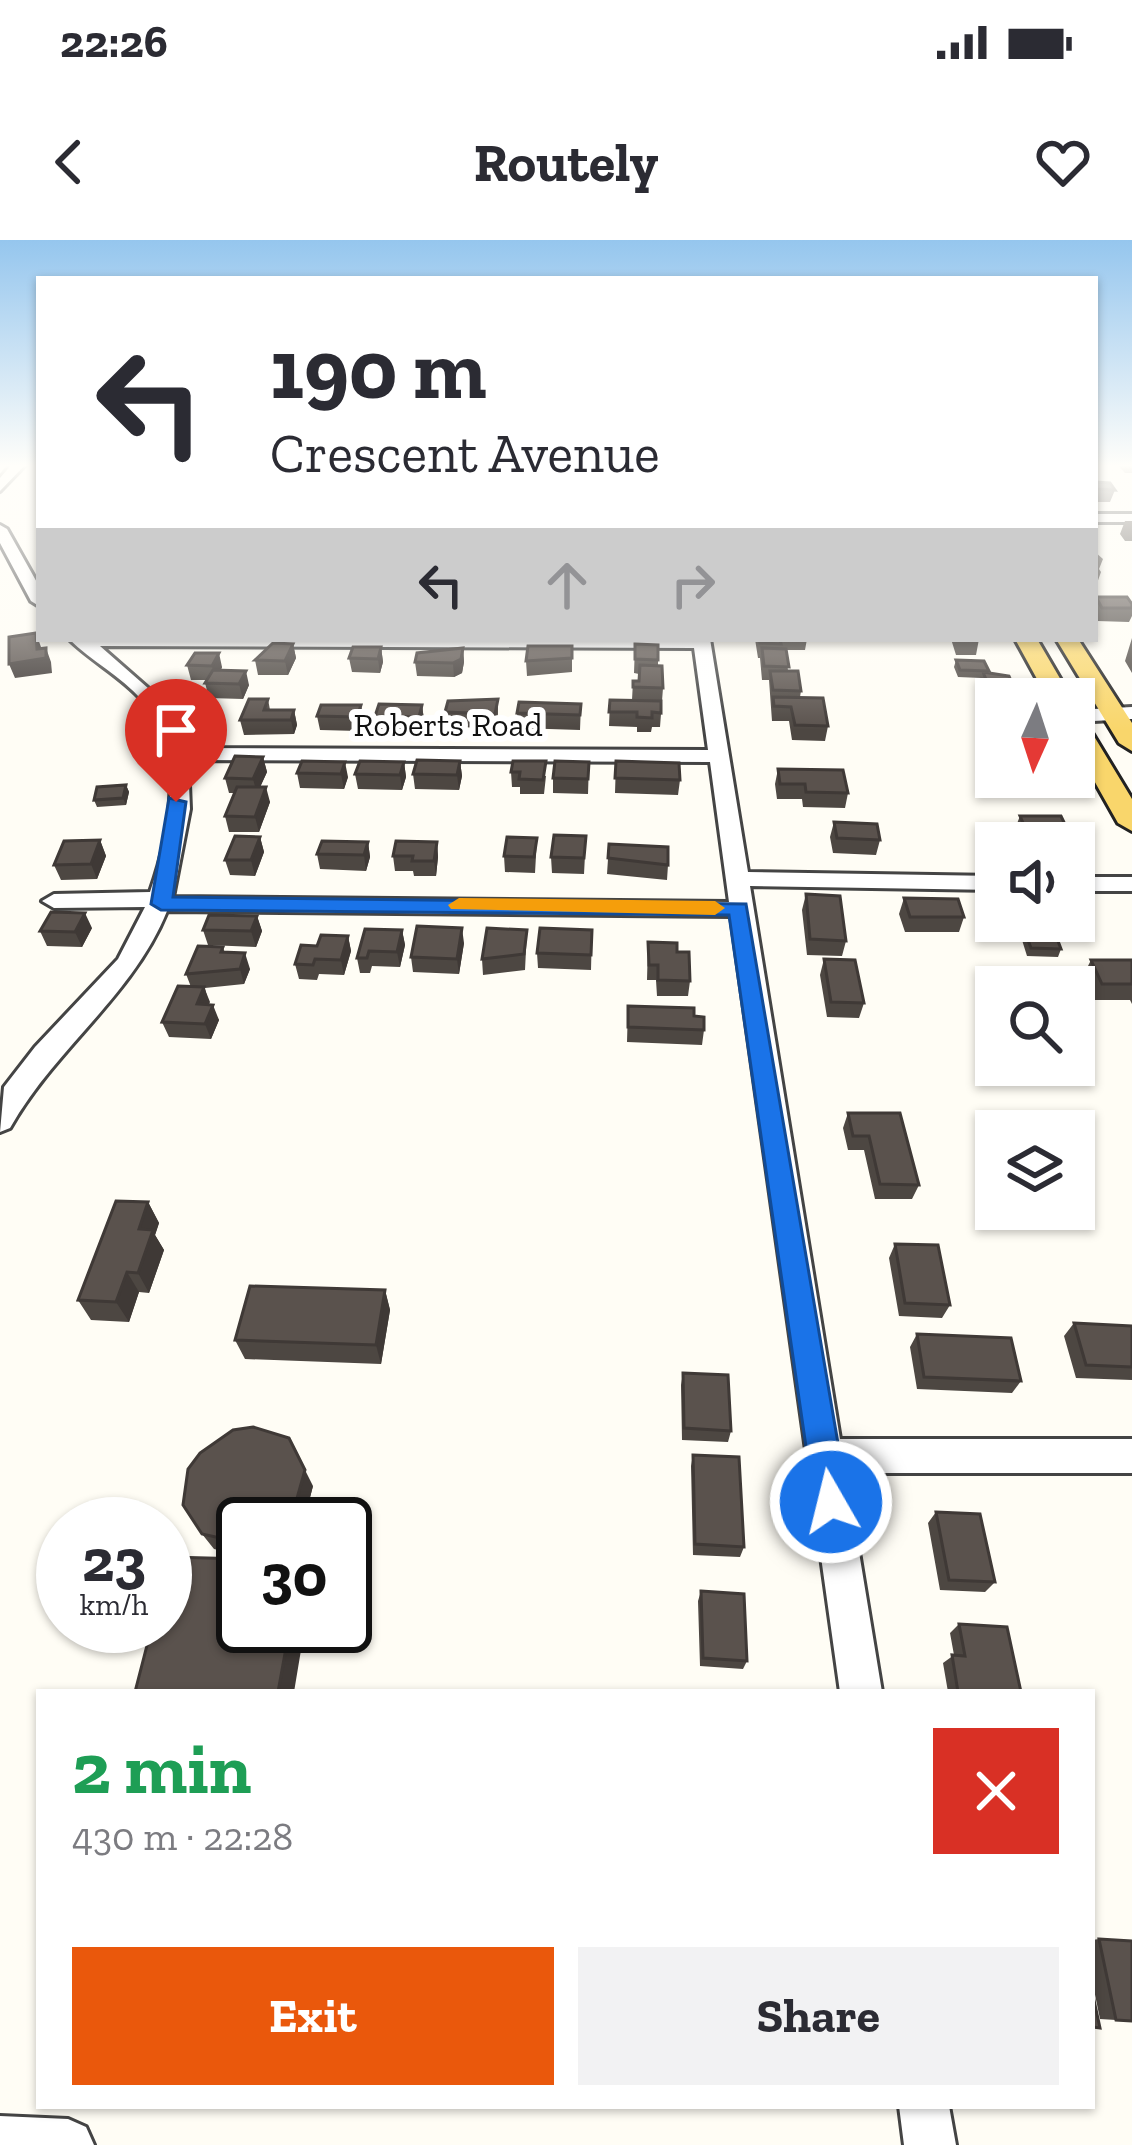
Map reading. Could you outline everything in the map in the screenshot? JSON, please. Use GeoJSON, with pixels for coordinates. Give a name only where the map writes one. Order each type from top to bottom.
{"type":"FeatureCollection","features":[{"type":"Feature","properties":{"kind":"main road"},"geometry":{"type":"LineString","coordinates":[[1028,642],[1048,678]]}},
{"type":"Feature","properties":{"kind":"main road"},"geometry":{"type":"LineString","coordinates":[[1068,642],[1123,713],[1132,743]]}},
{"type":"Feature","properties":{"kind":"main road"},"geometry":{"type":"LineString","coordinates":[[1095,757],[1132,823]]}},
{"type":"Feature","properties":{"kind":"street"},"geometry":{"type":"LineString","coordinates":[[10,552],[36,552]]}},
{"type":"Feature","properties":{"kind":"street"},"geometry":{"type":"LineString","coordinates":[[10,552],[36,596]]}},
{"type":"Feature","properties":{"kind":"street"},"geometry":{"type":"LineString","coordinates":[[0,1120],[52,1039],[127,965],[162,901],[179,754],[165,716],[152,699],[82,642]]}},
{"type":"Feature","properties":{"kind":"street"},"geometry":{"type":"LineString","coordinates":[[701,642],[861,1689]]}},
{"type":"Feature","properties":{"kind":"street","name":"Roberts Road"},"geometry":{"type":"LineString","coordinates":[[179,754],[716,756]]}},
{"type":"Feature","properties":{"kind":"street"},"geometry":{"type":"LineString","coordinates":[[54,901],[737,894],[975,884]]}},
{"type":"Feature","properties":{"kind":"street"},"geometry":{"type":"LineString","coordinates":[[1095,884],[1132,884]]}},
{"type":"Feature","properties":{"kind":"street"},"geometry":{"type":"LineString","coordinates":[[824,1456],[1132,1456]]}},
{"type":"Feature","properties":{"kind":"street"},"geometry":{"type":"LineString","coordinates":[[924,2109],[930,2145]]}},
{"type":"Feature","properties":{"kind":"street"},"geometry":{"type":"LineString","coordinates":[[0,2142],[68,2145]]}},
{"type":"Feature","properties":{"kind":"building"},"geometry":{"type":"Polygon","coordinates":[[[1098,597],[1127,597],[1132,604],[1132,608],[1102,608],[1098,597]]]}},
{"type":"Feature","properties":{"kind":"building"},"geometry":{"type":"Polygon","coordinates":[[[36,633],[37,649],[46,648],[46,658],[9,664],[9,637],[36,633]]]}},
{"type":"Feature","properties":{"kind":"building"},"geometry":{"type":"Polygon","coordinates":[[[273,643],[293,644],[285,661],[255,660],[273,643]]]}},
{"type":"Feature","properties":{"kind":"building"},"geometry":{"type":"Polygon","coordinates":[[[635,644],[658,645],[658,660],[635,659],[635,644]]]}},
{"type":"Feature","properties":{"kind":"building"},"geometry":{"type":"Polygon","coordinates":[[[528,646],[572,646],[572,658],[526,661],[528,646]]]}},
{"type":"Feature","properties":{"kind":"building"},"geometry":{"type":"Polygon","coordinates":[[[353,647],[381,647],[378,659],[349,658],[353,647]]]}},
{"type":"Feature","properties":{"kind":"building"},"geometry":{"type":"Polygon","coordinates":[[[463,648],[461,659],[453,663],[415,662],[417,653],[463,648]]]}},
{"type":"Feature","properties":{"kind":"building"},"geometry":{"type":"Polygon","coordinates":[[[762,648],[786,649],[789,667],[764,666],[762,648]]]}},
{"type":"Feature","properties":{"kind":"building"},"geometry":{"type":"Polygon","coordinates":[[[195,653],[219,653],[212,666],[187,665],[195,653]]]}},
{"type":"Feature","properties":{"kind":"building"},"geometry":{"type":"Polygon","coordinates":[[[956,660],[984,661],[989,671],[960,670],[956,660]]]}},
{"type":"Feature","properties":{"kind":"building"},"geometry":{"type":"Polygon","coordinates":[[[640,665],[662,666],[663,688],[633,687],[633,681],[639,681],[640,665]]]}},
{"type":"Feature","properties":{"kind":"building"},"geometry":{"type":"Polygon","coordinates":[[[213,670],[246,671],[239,684],[205,683],[213,670]]]}},
{"type":"Feature","properties":{"kind":"building"},"geometry":{"type":"Polygon","coordinates":[[[770,671],[798,671],[801,691],[773,690],[770,671]]]}},
{"type":"Feature","properties":{"kind":"building"},"geometry":{"type":"Polygon","coordinates":[[[983,672],[1010,678],[985,678],[983,672]]]}},
{"type":"Feature","properties":{"kind":"building"},"geometry":{"type":"Polygon","coordinates":[[[773,697],[823,698],[828,726],[795,725],[791,707],[774,706],[773,697]]]}},
{"type":"Feature","properties":{"kind":"building"},"geometry":{"type":"Polygon","coordinates":[[[249,699],[268,699],[264,710],[294,710],[291,720],[240,720],[249,699]]]}},
{"type":"Feature","properties":{"kind":"building"},"geometry":{"type":"Polygon","coordinates":[[[498,699],[495,714],[445,712],[448,701],[498,699]]]}},
{"type":"Feature","properties":{"kind":"building"},"geometry":{"type":"Polygon","coordinates":[[[610,700],[661,701],[661,713],[652,712],[652,718],[637,717],[637,712],[609,712],[610,700]]]}},
{"type":"Feature","properties":{"kind":"building"},"geometry":{"type":"Polygon","coordinates":[[[519,702],[581,704],[580,715],[517,713],[519,702]]]}},
{"type":"Feature","properties":{"kind":"building"},"geometry":{"type":"Polygon","coordinates":[[[379,704],[422,705],[419,717],[375,716],[379,704]]]}},
{"type":"Feature","properties":{"kind":"building"},"geometry":{"type":"Polygon","coordinates":[[[321,705],[361,705],[357,717],[317,716],[321,705]]]}},
{"type":"Feature","properties":{"kind":"building"},"geometry":{"type":"Polygon","coordinates":[[[235,756],[263,757],[253,779],[225,778],[235,756]]]}},
{"type":"Feature","properties":{"kind":"building"},"geometry":{"type":"Polygon","coordinates":[[[417,760],[460,761],[457,775],[413,774],[417,760]]]}},
{"type":"Feature","properties":{"kind":"building"},"geometry":{"type":"Polygon","coordinates":[[[302,761],[345,762],[341,774],[297,773],[302,761]]]}},
{"type":"Feature","properties":{"kind":"building"},"geometry":{"type":"Polygon","coordinates":[[[360,761],[404,762],[400,775],[355,774],[360,761]]]}},
{"type":"Feature","properties":{"kind":"building"},"geometry":{"type":"Polygon","coordinates":[[[513,761],[546,761],[543,780],[519,779],[520,772],[511,772],[513,761]]]}},
{"type":"Feature","properties":{"kind":"building"},"geometry":{"type":"Polygon","coordinates":[[[555,761],[589,762],[588,779],[553,778],[555,761]]]}},
{"type":"Feature","properties":{"kind":"building"},"geometry":{"type":"Polygon","coordinates":[[[616,761],[679,763],[680,780],[615,778],[616,761]]]}},
{"type":"Feature","properties":{"kind":"building"},"geometry":{"type":"Polygon","coordinates":[[[778,769],[843,770],[848,793],[806,792],[805,784],[780,784],[778,769]]]}},
{"type":"Feature","properties":{"kind":"building"},"geometry":{"type":"Polygon","coordinates":[[[126,785],[123,798],[94,800],[97,787],[126,785]]]}},
{"type":"Feature","properties":{"kind":"building"},"geometry":{"type":"Polygon","coordinates":[[[237,787],[266,787],[255,817],[225,816],[237,787]]]}},
{"type":"Feature","properties":{"kind":"building"},"geometry":{"type":"Polygon","coordinates":[[[1020,816],[1061,816],[1064,822],[1023,822],[1020,816]]]}},
{"type":"Feature","properties":{"kind":"building"},"geometry":{"type":"Polygon","coordinates":[[[834,822],[877,824],[880,840],[837,838],[834,822]]]}},
{"type":"Feature","properties":{"kind":"building"},"geometry":{"type":"Polygon","coordinates":[[[554,835],[586,836],[584,858],[551,857],[554,835]]]}},
{"type":"Feature","properties":{"kind":"building"},"geometry":{"type":"Polygon","coordinates":[[[235,836],[260,837],[251,860],[225,860],[235,836]]]}},
{"type":"Feature","properties":{"kind":"building"},"geometry":{"type":"Polygon","coordinates":[[[507,837],[537,838],[534,857],[504,856],[507,837]]]}},
{"type":"Feature","properties":{"kind":"building"},"geometry":{"type":"Polygon","coordinates":[[[100,840],[91,864],[54,865],[64,841],[100,840]]]}},
{"type":"Feature","properties":{"kind":"building"},"geometry":{"type":"Polygon","coordinates":[[[322,841],[368,842],[364,855],[317,854],[322,841]]]}},
{"type":"Feature","properties":{"kind":"building"},"geometry":{"type":"Polygon","coordinates":[[[396,841],[437,842],[434,861],[393,856],[396,841]]]}},
{"type":"Feature","properties":{"kind":"building"},"geometry":{"type":"Polygon","coordinates":[[[609,844],[668,847],[668,865],[608,858],[609,844]]]}},
{"type":"Feature","properties":{"kind":"building"},"geometry":{"type":"Polygon","coordinates":[[[806,894],[840,896],[846,941],[810,939],[806,894]]]}},
{"type":"Feature","properties":{"kind":"building"},"geometry":{"type":"Polygon","coordinates":[[[904,898],[958,899],[964,917],[910,917],[904,898]]]}},
{"type":"Feature","properties":{"kind":"building"},"geometry":{"type":"Polygon","coordinates":[[[51,912],[85,913],[75,932],[40,931],[51,912]]]}},
{"type":"Feature","properties":{"kind":"building"},"geometry":{"type":"Polygon","coordinates":[[[209,915],[257,916],[251,931],[203,930],[209,915]]]}},
{"type":"Feature","properties":{"kind":"building"},"geometry":{"type":"Polygon","coordinates":[[[417,926],[462,928],[457,959],[411,957],[417,926]]]}},
{"type":"Feature","properties":{"kind":"building"},"geometry":{"type":"Polygon","coordinates":[[[487,928],[527,930],[524,954],[482,959],[487,928]]]}},
{"type":"Feature","properties":{"kind":"building"},"geometry":{"type":"Polygon","coordinates":[[[540,928],[592,930],[591,955],[537,953],[540,928]]]}},
{"type":"Feature","properties":{"kind":"building"},"geometry":{"type":"Polygon","coordinates":[[[365,929],[402,930],[397,952],[369,951],[367,958],[357,958],[365,929]]]}},
{"type":"Feature","properties":{"kind":"building"},"geometry":{"type":"Polygon","coordinates":[[[321,935],[348,936],[341,960],[295,964],[301,945],[317,946],[321,935]]]}},
{"type":"Feature","properties":{"kind":"building"},"geometry":{"type":"Polygon","coordinates":[[[648,942],[677,943],[677,952],[689,952],[690,981],[658,980],[658,965],[649,965],[648,942]]]}},
{"type":"Feature","properties":{"kind":"building"},"geometry":{"type":"Polygon","coordinates":[[[1029,942],[1058,942],[1061,949],[1031,948],[1029,942]]]}},
{"type":"Feature","properties":{"kind":"building"},"geometry":{"type":"Polygon","coordinates":[[[198,946],[245,953],[240,969],[186,974],[198,946]]]}},
{"type":"Feature","properties":{"kind":"building"},"geometry":{"type":"Polygon","coordinates":[[[824,959],[855,960],[864,1003],[831,1002],[824,959]]]}},
{"type":"Feature","properties":{"kind":"building"},"geometry":{"type":"Polygon","coordinates":[[[1091,960],[1132,960],[1132,984],[1102,984],[1091,960]]]}},
{"type":"Feature","properties":{"kind":"building"},"geometry":{"type":"Polygon","coordinates":[[[178,986],[204,987],[197,1004],[213,1005],[205,1024],[162,1022],[178,986]]]}},
{"type":"Feature","properties":{"kind":"building"},"geometry":{"type":"Polygon","coordinates":[[[628,1006],[694,1008],[694,1016],[704,1017],[704,1030],[628,1027],[628,1006]]]}},
{"type":"Feature","properties":{"kind":"building"},"geometry":{"type":"Polygon","coordinates":[[[848,1113],[900,1113],[919,1185],[880,1184],[869,1136],[853,1136],[848,1113]]]}},
{"type":"Feature","properties":{"kind":"building"},"geometry":{"type":"Polygon","coordinates":[[[116,1201],[148,1202],[139,1229],[153,1230],[138,1273],[127,1272],[116,1302],[78,1300],[116,1201]]]}},
{"type":"Feature","properties":{"kind":"building"},"geometry":{"type":"Polygon","coordinates":[[[895,1244],[938,1245],[950,1305],[905,1303],[895,1244]]]}},
{"type":"Feature","properties":{"kind":"building"},"geometry":{"type":"Polygon","coordinates":[[[250,1286],[385,1290],[376,1345],[235,1340],[250,1286]]]}},
{"type":"Feature","properties":{"kind":"building"},"geometry":{"type":"Polygon","coordinates":[[[1074,1323],[1132,1326],[1132,1367],[1086,1365],[1074,1323]]]}},
{"type":"Feature","properties":{"kind":"building"},"geometry":{"type":"Polygon","coordinates":[[[917,1334],[1011,1338],[1021,1381],[924,1377],[917,1334]]]}},
{"type":"Feature","properties":{"kind":"building"},"geometry":{"type":"Polygon","coordinates":[[[683,1373],[728,1375],[731,1431],[684,1428],[683,1373]]]}},
{"type":"Feature","properties":{"kind":"building"},"geometry":{"type":"Polygon","coordinates":[[[253,1427],[289,1438],[305,1470],[297,1497],[216,1497],[216,1537],[202,1534],[192,1519],[192,1497],[184,1497],[188,1469],[200,1453],[233,1430],[253,1427]]]}},
{"type":"Feature","properties":{"kind":"building"},"geometry":{"type":"Polygon","coordinates":[[[693,1455],[739,1457],[744,1547],[695,1544],[693,1455]]]}},
{"type":"Feature","properties":{"kind":"building"},"geometry":{"type":"Polygon","coordinates":[[[936,1512],[980,1514],[995,1582],[949,1580],[936,1512]]]}},
{"type":"Feature","properties":{"kind":"building"},"geometry":{"type":"Polygon","coordinates":[[[192,1558],[216,1558],[216,1653],[285,1653],[279,1689],[136,1689],[145,1653],[192,1653],[192,1558]]]}},
{"type":"Feature","properties":{"kind":"building"},"geometry":{"type":"Polygon","coordinates":[[[701,1591],[744,1594],[747,1661],[703,1658],[701,1591]]]}},
{"type":"Feature","properties":{"kind":"building"},"geometry":{"type":"Polygon","coordinates":[[[959,1624],[1007,1627],[1020,1689],[958,1689],[952,1655],[965,1656],[959,1624]]]}},
{"type":"Feature","properties":{"kind":"building"},"geometry":{"type":"Polygon","coordinates":[[[1099,1939],[1132,1941],[1132,2021],[1116,2020],[1099,1939]]]}},
{"type":"Feature","properties":{"kind":"slow traffic"},"geometry":{"type":"LineString","coordinates":[[459,905],[715,908]]}},
{"type":"Feature","properties":{"kind":"route"},"geometry":{"type":"LineString","coordinates":[[176,802],[161,904],[738,909],[831,1502]]}}]}
